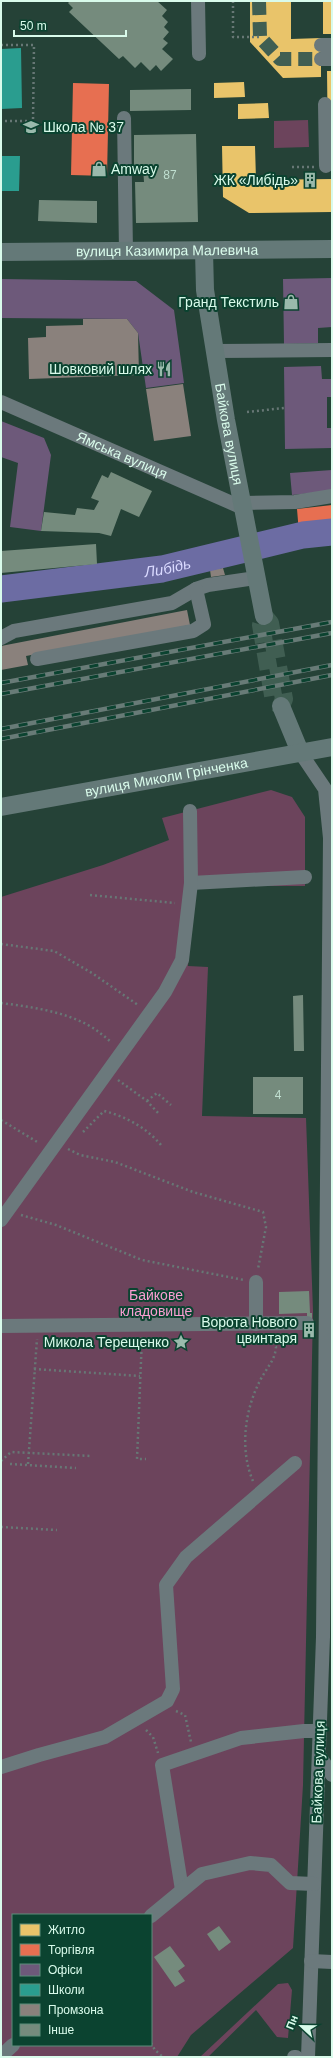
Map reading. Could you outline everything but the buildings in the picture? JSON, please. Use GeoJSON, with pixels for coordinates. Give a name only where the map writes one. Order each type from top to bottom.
{"type":"FeatureCollection","features":[{"type":"Feature","properties":{"kind":"main road","name":"вулиця Казимира Малевича"},"geometry":{"type":"LineString","coordinates":[[1,252],[332,249]]}},
{"type":"Feature","properties":{"kind":"main road","name":"Байкова вулиця"},"geometry":{"type":"LineString","coordinates":[[204,251],[205,290],[226,420],[264,616]]}},
{"type":"Feature","properties":{"kind":"main road","name":"Байкова вулиця"},"geometry":{"type":"LineString","coordinates":[[281,706],[300,752]]}},
{"type":"Feature","properties":{"kind":"main road","name":"вулиця Миколи Грінченка"},"geometry":{"type":"LineString","coordinates":[[1,807],[332,747]]}},
{"type":"Feature","properties":{"kind":"street"},"geometry":{"type":"LineString","coordinates":[[198,1],[199,54]]}},
{"type":"Feature","properties":{"kind":"street"},"geometry":{"type":"LineString","coordinates":[[324,167],[325,104]]}},
{"type":"Feature","properties":{"kind":"street"},"geometry":{"type":"LineString","coordinates":[[124,118],[126,252]]}},
{"type":"Feature","properties":{"kind":"street"},"geometry":{"type":"LineString","coordinates":[[216,351],[332,350]]}},
{"type":"Feature","properties":{"kind":"street","name":"Ямська вулиця"},"geometry":{"type":"LineString","coordinates":[[1,402],[243,506]]}},
{"type":"Feature","properties":{"kind":"street"},"geometry":{"type":"LineString","coordinates":[[243,506],[295,502],[332,496]]}},
{"type":"Feature","properties":{"kind":"street"},"geometry":{"type":"LineString","coordinates":[[1,638],[8,632],[172,603],[196,589],[256,576]]}},
{"type":"Feature","properties":{"kind":"street"},"geometry":{"type":"LineString","coordinates":[[37,659],[193,631],[204,624],[196,589]]}},
{"type":"Feature","properties":{"kind":"street","name":"Байкова вулиця"},"geometry":{"type":"LineString","coordinates":[[300,752],[325,789],[330,838],[327,1323],[320,1731],[325,1755],[314,1884],[308,2057]]}},
{"type":"Feature","properties":{"kind":"street"},"geometry":{"type":"LineString","coordinates":[[4,1216],[165,992],[182,960],[191,883],[190,811]]}},
{"type":"Feature","properties":{"kind":"street"},"geometry":{"type":"LineString","coordinates":[[191,883],[305,877]]}},
{"type":"Feature","properties":{"kind":"street"},"geometry":{"type":"LineString","coordinates":[[256,1282],[256,1324]]}},
{"type":"Feature","properties":{"kind":"street"},"geometry":{"type":"LineString","coordinates":[[1,1326],[327,1323]]}},
{"type":"Feature","properties":{"kind":"street"},"geometry":{"type":"LineString","coordinates":[[1,1767],[105,1737],[166,1701],[173,1689],[166,1584],[186,1557],[295,1463]]}},
{"type":"Feature","properties":{"kind":"street"},"geometry":{"type":"LineString","coordinates":[[182,1890],[162,1765],[241,1738],[304,1731],[320,1731]]}},
{"type":"Feature","properties":{"kind":"street"},"geometry":{"type":"LineString","coordinates":[[325,1755],[332,1775]]}},
{"type":"Feature","properties":{"kind":"street"},"geometry":{"type":"LineString","coordinates":[[152,1915],[202,1874],[250,1863],[271,1865],[290,1883],[314,1884]]}},
{"type":"Feature","properties":{"kind":"street"},"geometry":{"type":"LineString","coordinates":[[311,1961],[332,1962]]}},
{"type":"Feature","properties":{"kind":"street"},"geometry":{"type":"LineString","coordinates":[[1,2056],[12,2045]]}},
{"type":"Feature","properties":{"kind":"path"},"geometry":{"type":"LineString","coordinates":[[233,1],[233,37],[260,37]]}},
{"type":"Feature","properties":{"kind":"path"},"geometry":{"type":"LineString","coordinates":[[1,45],[34,45],[33,121],[1,121]]}},
{"type":"Feature","properties":{"kind":"path"},"geometry":{"type":"LineString","coordinates":[[292,167],[324,167]]}},
{"type":"Feature","properties":{"kind":"path"},"geometry":{"type":"LineString","coordinates":[[247,412],[284,408]]}},
{"type":"Feature","properties":{"kind":"path"},"geometry":{"type":"LineString","coordinates":[[90,895],[171,902]]}},
{"type":"Feature","properties":{"kind":"path"},"geometry":{"type":"LineString","coordinates":[[1,944],[54,951],[92,973],[150,1013]]}},
{"type":"Feature","properties":{"kind":"path"},"geometry":{"type":"LineString","coordinates":[[1,1003],[27,1006],[61,1014],[89,1026],[123,1050]]}},
{"type":"Feature","properties":{"kind":"path"},"geometry":{"type":"LineString","coordinates":[[107,1073],[147,1101],[159,1114]]}},
{"type":"Feature","properties":{"kind":"path"},"geometry":{"type":"LineString","coordinates":[[147,1101],[157,1093],[171,1105]]}},
{"type":"Feature","properties":{"kind":"path"},"geometry":{"type":"LineString","coordinates":[[78,1138],[104,1110],[116,1114],[151,1133],[161,1145]]}},
{"type":"Feature","properties":{"kind":"path"},"geometry":{"type":"LineString","coordinates":[[1,1120],[51,1151]]}},
{"type":"Feature","properties":{"kind":"path"},"geometry":{"type":"LineString","coordinates":[[4,1216],[56,1225],[142,1260],[256,1282],[266,1227],[263,1212],[193,1192],[115,1162],[80,1155],[68,1148],[73,1143]]}},
{"type":"Feature","properties":{"kind":"path"},"geometry":{"type":"LineString","coordinates":[[258,1495],[251,1478],[245,1443],[250,1403],[262,1376],[275,1357],[276,1347],[271,1342],[271,1324]]}},
{"type":"Feature","properties":{"kind":"path"},"geometry":{"type":"LineString","coordinates":[[142,1335],[137,1459],[146,1459]]}},
{"type":"Feature","properties":{"kind":"path"},"geometry":{"type":"LineString","coordinates":[[28,1464],[37,1336]]}},
{"type":"Feature","properties":{"kind":"path"},"geometry":{"type":"LineString","coordinates":[[34,1368],[140,1376]]}},
{"type":"Feature","properties":{"kind":"path"},"geometry":{"type":"LineString","coordinates":[[1,1461],[11,1452],[91,1456]]}},
{"type":"Feature","properties":{"kind":"path"},"geometry":{"type":"LineString","coordinates":[[10,1464],[76,1468]]}},
{"type":"Feature","properties":{"kind":"path"},"geometry":{"type":"LineString","coordinates":[[1,1527],[56,1530]]}},
{"type":"Feature","properties":{"kind":"path"},"geometry":{"type":"LineString","coordinates":[[166,1701],[176,1711],[185,1715],[194,1754]]}},
{"type":"Feature","properties":{"kind":"path"},"geometry":{"type":"LineString","coordinates":[[135,1720],[153,1737],[162,1765]]}},
{"type":"Feature","properties":{"kind":"path"},"geometry":{"type":"LineString","coordinates":[[152,2045],[155,2050],[163,2057]]}},
{"type":"Feature","properties":{"kind":"green space"},"geometry":{"type":"Polygon","coordinates":[[[308,120],[309,147],[274,148],[274,121],[308,120]]]}},
{"type":"Feature","properties":{"kind":"green space","name":"Байкове кладовище"},"geometry":{"type":"Polygon","coordinates":[[[271,790],[292,797],[305,817],[305,886],[192,886],[188,966],[208,967],[202,1116],[306,1118],[313,1311],[303,1785],[293,1948],[191,2035],[177,2057],[1,2057],[1,897],[103,865],[169,840],[162,818],[271,790]]]}},
{"type":"Feature","properties":{"kind":"green space"},"geometry":{"type":"Polygon","coordinates":[[[288,1983],[292,1990],[288,2038],[277,2037],[256,2010],[208,2057],[200,2057],[278,1984],[288,1983]]]}},
{"type":"Feature","properties":{"kind":"waterway","name":"Либідь"},"geometry":{"type":"LineString","coordinates":[[1,589],[162,569],[303,535],[332,532]]}},
{"type":"Feature","properties":{"kind":"tunnel"},"geometry":{"type":"LineString","coordinates":[[259,1],[260,37],[280,59],[321,59]]}},
{"type":"Feature","properties":{"kind":"tunnel"},"geometry":{"type":"LineString","coordinates":[[264,616],[270,623],[284,699],[281,706],[274,701],[261,625],[264,616]]}},
{"type":"Feature","properties":{"kind":"railway"},"geometry":{"type":"LineString","coordinates":[[1,683],[332,622]]}},
{"type":"Feature","properties":{"kind":"railway"},"geometry":{"type":"LineString","coordinates":[[1,694],[332,633]]}},
{"type":"Feature","properties":{"kind":"railway"},"geometry":{"type":"LineString","coordinates":[[1,729],[332,665]]}},
{"type":"Feature","properties":{"kind":"railway"},"geometry":{"type":"LineString","coordinates":[[1,739],[332,675]]}},
{"type":"Feature","properties":{"kind":"place","name":"Школа № 37"},"geometry":{"type":"Point","coordinates":[31,127]}},
{"type":"Feature","properties":{"kind":"place","name":"Amway"},"geometry":{"type":"Point","coordinates":[99,169]}},
{"type":"Feature","properties":{"kind":"place","name":"ЖК «Либідь»"},"geometry":{"type":"Point","coordinates":[310,180]}},
{"type":"Feature","properties":{"kind":"place","name":"Гранд Текстиль"},"geometry":{"type":"Point","coordinates":[291,302]}},
{"type":"Feature","properties":{"kind":"place","name":"Шовковий шлях"},"geometry":{"type":"Point","coordinates":[164,369]}},
{"type":"Feature","properties":{"kind":"place","name":"Ворота Нового цвинтаря"},"geometry":{"type":"Point","coordinates":[309,1330]}},
{"type":"Feature","properties":{"kind":"place","name":"Микола Терещенко"},"geometry":{"type":"Point","coordinates":[181,1342]}}]}
